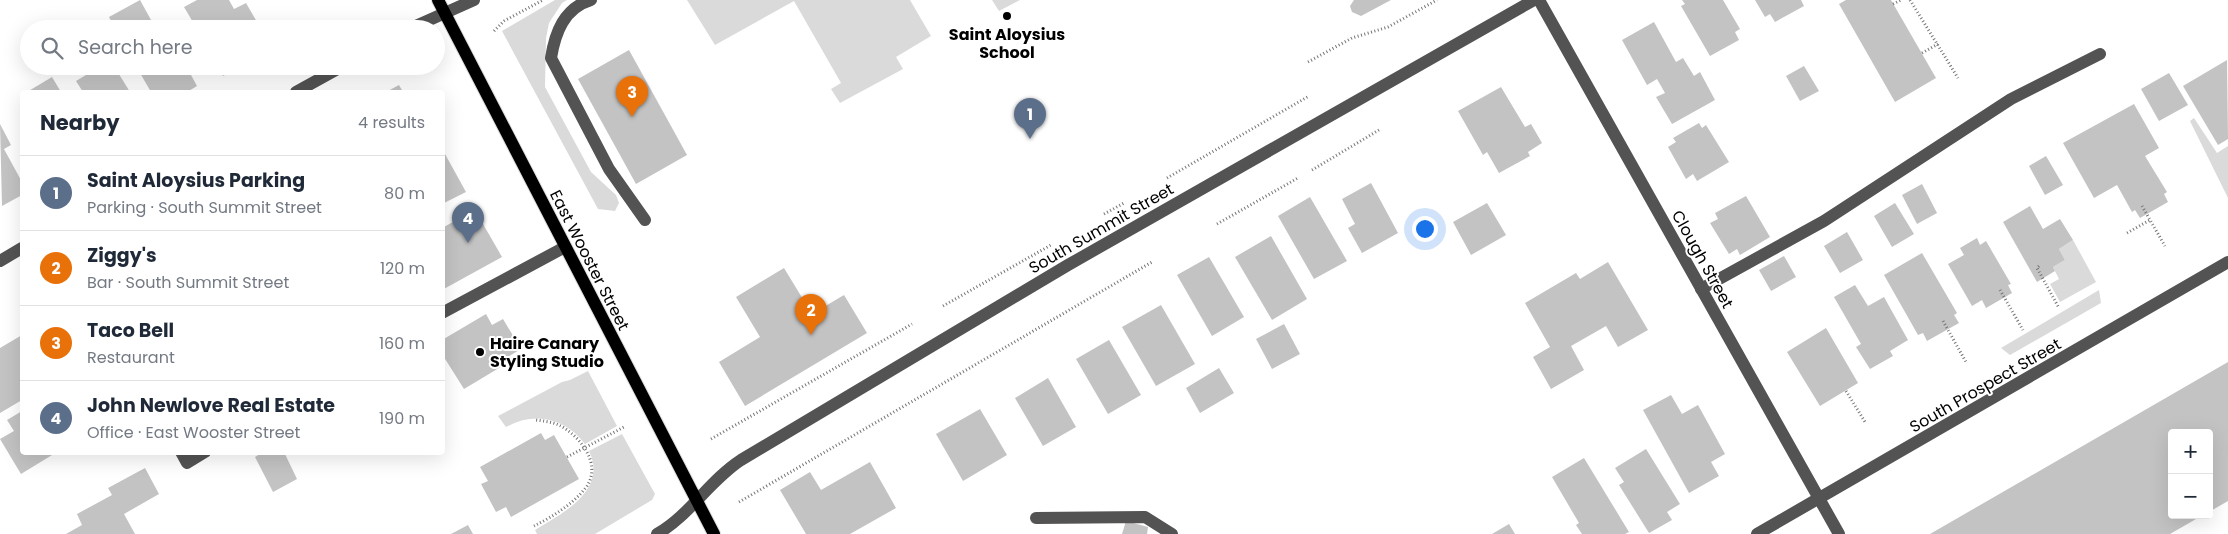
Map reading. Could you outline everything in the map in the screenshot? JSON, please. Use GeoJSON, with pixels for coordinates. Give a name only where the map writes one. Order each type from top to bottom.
{"type":"FeatureCollection","features":[{"type":"Feature","properties":{"kind":"main road","name":"East Wooster Street"},"geometry":{"type":"LineString","coordinates":[[438,0],[714,534]]}},
{"type":"Feature","properties":{"kind":"street"},"geometry":{"type":"LineString","coordinates":[[429,20],[474,0]]}},
{"type":"Feature","properties":{"kind":"street"},"geometry":{"type":"LineString","coordinates":[[590,0],[569,12],[558,30],[551,58],[609,169],[646,220]]}},
{"type":"Feature","properties":{"kind":"street","name":"South Summit Street"},"geometry":{"type":"LineString","coordinates":[[657,534],[674,524],[725,471],[741,460],[1068,265],[1534,0]]}},
{"type":"Feature","properties":{"kind":"street","name":"Clough Street"},"geometry":{"type":"LineString","coordinates":[[1539,0],[1839,534]]}},
{"type":"Feature","properties":{"kind":"street"},"geometry":{"type":"LineString","coordinates":[[1701,289],[1824,221],[2011,99],[2100,54]]}},
{"type":"Feature","properties":{"kind":"street"},"geometry":{"type":"LineString","coordinates":[[300,90],[327,75]]}},
{"type":"Feature","properties":{"kind":"street"},"geometry":{"type":"LineString","coordinates":[[445,311],[565,247]]}},
{"type":"Feature","properties":{"kind":"street"},"geometry":{"type":"LineString","coordinates":[[0,261],[20,249]]}},
{"type":"Feature","properties":{"kind":"street","name":"South Prospect Street"},"geometry":{"type":"LineString","coordinates":[[1757,534],[2228,262]]}},
{"type":"Feature","properties":{"kind":"street"},"geometry":{"type":"LineString","coordinates":[[183,455],[187,463],[200,455]]}},
{"type":"Feature","properties":{"kind":"street"},"geometry":{"type":"LineString","coordinates":[[1036,518],[1145,517],[1172,534]]}},
{"type":"Feature","properties":{"kind":"path"},"geometry":{"type":"LineString","coordinates":[[494,31],[504,21],[542,0]]}},
{"type":"Feature","properties":{"kind":"path"},"geometry":{"type":"LineString","coordinates":[[1308,62],[1352,38],[1388,27],[1437,0]]}},
{"type":"Feature","properties":{"kind":"path"},"geometry":{"type":"LineString","coordinates":[[1893,4],[1901,0]]}},
{"type":"Feature","properties":{"kind":"path"},"geometry":{"type":"LineString","coordinates":[[1910,0],[1958,78]]}},
{"type":"Feature","properties":{"kind":"path"},"geometry":{"type":"LineString","coordinates":[[1922,53],[1938,44]]}},
{"type":"Feature","properties":{"kind":"path"},"geometry":{"type":"LineString","coordinates":[[1164,180],[1309,96]]}},
{"type":"Feature","properties":{"kind":"path"},"geometry":{"type":"LineString","coordinates":[[1312,170],[1379,130]]}},
{"type":"Feature","properties":{"kind":"path"},"geometry":{"type":"LineString","coordinates":[[1217,224],[1298,178]]}},
{"type":"Feature","properties":{"kind":"path"},"geometry":{"type":"LineString","coordinates":[[1098,218],[1124,203]]}},
{"type":"Feature","properties":{"kind":"path"},"geometry":{"type":"LineString","coordinates":[[2142,206],[2166,246]]}},
{"type":"Feature","properties":{"kind":"path"},"geometry":{"type":"LineString","coordinates":[[2127,233],[2150,220]]}},
{"type":"Feature","properties":{"kind":"path"},"geometry":{"type":"LineString","coordinates":[[943,306],[1055,242]]}},
{"type":"Feature","properties":{"kind":"path"},"geometry":{"type":"LineString","coordinates":[[739,502],[1152,262]]}},
{"type":"Feature","properties":{"kind":"path"},"geometry":{"type":"LineString","coordinates":[[2040,266],[2037,268],[2059,308]]}},
{"type":"Feature","properties":{"kind":"path"},"geometry":{"type":"LineString","coordinates":[[2000,290],[2023,330]]}},
{"type":"Feature","properties":{"kind":"path"},"geometry":{"type":"LineString","coordinates":[[1943,321],[1966,362]]}},
{"type":"Feature","properties":{"kind":"path"},"geometry":{"type":"LineString","coordinates":[[710,439],[912,324]]}},
{"type":"Feature","properties":{"kind":"path"},"geometry":{"type":"LineString","coordinates":[[1846,391],[1865,422]]}},
{"type":"Feature","properties":{"kind":"path"},"geometry":{"type":"LineString","coordinates":[[534,526],[562,508],[588,485],[591,468],[590,458],[584,448],[569,432],[558,425],[536,420]]}},
{"type":"Feature","properties":{"kind":"path"},"geometry":{"type":"LineString","coordinates":[[567,457],[624,427]]}},
{"type":"Feature","properties":{"kind":"shaded area"},"geometry":{"type":"Polygon","coordinates":[[[555,0],[567,0],[562,3],[549,23],[546,38],[545,87],[591,172],[616,195],[619,203],[615,211],[598,209],[502,31],[555,0]]]}},
{"type":"Feature","properties":{"kind":"shaded area"},"geometry":{"type":"Polygon","coordinates":[[[687,0],[910,0],[931,36],[896,57],[903,69],[840,103],[831,89],[841,83],[794,1],[715,45],[687,0]]]}},
{"type":"Feature","properties":{"kind":"shaded area"},"geometry":{"type":"Polygon","coordinates":[[[992,0],[1020,0],[999,11],[992,0]]]}},
{"type":"Feature","properties":{"kind":"shaded area"},"geometry":{"type":"Polygon","coordinates":[[[2194,118],[2217,153],[2228,146],[2228,198],[2190,121],[2194,118]]]}},
{"type":"Feature","properties":{"kind":"shaded area"},"geometry":{"type":"Polygon","coordinates":[[[2073,240],[2096,282],[2060,302],[2050,284],[2059,279],[2053,267],[2065,260],[2059,249],[2073,240]]]}},
{"type":"Feature","properties":{"kind":"shaded area"},"geometry":{"type":"Polygon","coordinates":[[[2099,290],[2101,303],[2010,355],[2001,348],[2099,290]]]}},
{"type":"Feature","properties":{"kind":"shaded area"},"geometry":{"type":"Polygon","coordinates":[[[588,371],[617,426],[585,444],[569,428],[559,423],[538,418],[527,419],[506,427],[498,416],[562,382],[588,371]]]}},
{"type":"Feature","properties":{"kind":"shaded area"},"geometry":{"type":"Polygon","coordinates":[[[622,434],[655,494],[652,500],[595,534],[537,534],[535,530],[569,508],[588,489],[593,477],[593,465],[589,451],[622,434]]]}},
{"type":"Feature","properties":{"kind":"building"},"geometry":{"type":"Polygon","coordinates":[[[140,0],[151,20],[110,20],[109,17],[140,0]]]}},
{"type":"Feature","properties":{"kind":"building"},"geometry":{"type":"Polygon","coordinates":[[[197,0],[229,0],[234,9],[246,3],[256,20],[192,20],[184,7],[197,0]]]}},
{"type":"Feature","properties":{"kind":"building"},"geometry":{"type":"Polygon","coordinates":[[[1354,0],[1391,0],[1361,16],[1352,12],[1350,6],[1354,0]]]}},
{"type":"Feature","properties":{"kind":"building"},"geometry":{"type":"Polygon","coordinates":[[[1682,0],[1723,0],[1740,29],[1735,32],[1739,40],[1710,56],[1681,6],[1685,4],[1682,0]]]}},
{"type":"Feature","properties":{"kind":"building"},"geometry":{"type":"Polygon","coordinates":[[[1755,0],[1801,0],[1804,6],[1775,22],[1770,14],[1765,17],[1755,0]]]}},
{"type":"Feature","properties":{"kind":"building"},"geometry":{"type":"Polygon","coordinates":[[[1846,0],[1891,0],[1936,78],[1895,102],[1839,4],[1846,0]]]}},
{"type":"Feature","properties":{"kind":"building"},"geometry":{"type":"Polygon","coordinates":[[[1654,22],[1676,62],[1683,58],[1694,76],[1700,72],[1715,100],[1672,124],[1656,97],[1665,93],[1657,79],[1647,85],[1622,40],[1654,22]]]}},
{"type":"Feature","properties":{"kind":"building"},"geometry":{"type":"Polygon","coordinates":[[[629,50],[687,155],[636,184],[578,79],[629,50]]]}},
{"type":"Feature","properties":{"kind":"building"},"geometry":{"type":"Polygon","coordinates":[[[2227,60],[2228,139],[2218,145],[2183,86],[2227,60]]]}},
{"type":"Feature","properties":{"kind":"building"},"geometry":{"type":"Polygon","coordinates":[[[1804,66],[1819,91],[1800,101],[1786,76],[1804,66]]]}},
{"type":"Feature","properties":{"kind":"building"},"geometry":{"type":"Polygon","coordinates":[[[2169,73],[2188,105],[2159,121],[2141,89],[2169,73]]]}},
{"type":"Feature","properties":{"kind":"building"},"geometry":{"type":"Polygon","coordinates":[[[86,75],[120,75],[129,90],[82,90],[76,81],[86,75]]]}},
{"type":"Feature","properties":{"kind":"building"},"geometry":{"type":"Polygon","coordinates":[[[141,75],[191,75],[197,86],[190,90],[150,90],[141,75]]]}},
{"type":"Feature","properties":{"kind":"building"},"geometry":{"type":"Polygon","coordinates":[[[52,77],[60,90],[30,90],[52,77]]]}},
{"type":"Feature","properties":{"kind":"building"},"geometry":{"type":"Polygon","coordinates":[[[399,85],[402,90],[390,90],[399,85]]]}},
{"type":"Feature","properties":{"kind":"building"},"geometry":{"type":"Polygon","coordinates":[[[1501,87],[1525,127],[1531,124],[1542,143],[1528,152],[1530,156],[1499,173],[1487,152],[1483,155],[1458,111],[1501,87]]]}},
{"type":"Feature","properties":{"kind":"building"},"geometry":{"type":"Polygon","coordinates":[[[2134,104],[2159,148],[2145,156],[2167,192],[2164,194],[2168,202],[2140,218],[2135,210],[2132,212],[2117,185],[2094,198],[2063,143],[2134,104]]]}},
{"type":"Feature","properties":{"kind":"building"},"geometry":{"type":"Polygon","coordinates":[[[1699,123],[1702,128],[1706,125],[1729,162],[1697,181],[1693,174],[1686,179],[1668,147],[1676,142],[1673,138],[1699,123]]]}},
{"type":"Feature","properties":{"kind":"building"},"geometry":{"type":"Polygon","coordinates":[[[0,124],[11,145],[4,149],[20,178],[20,196],[2,206],[0,124]]]}},
{"type":"Feature","properties":{"kind":"building"},"geometry":{"type":"Polygon","coordinates":[[[445,154],[466,192],[445,202],[445,154]]]}},
{"type":"Feature","properties":{"kind":"building"},"geometry":{"type":"Polygon","coordinates":[[[2046,156],[2063,185],[2045,195],[2029,166],[2046,156]]]}},
{"type":"Feature","properties":{"kind":"building"},"geometry":{"type":"Polygon","coordinates":[[[1371,183],[1398,233],[1362,253],[1348,228],[1355,224],[1342,199],[1371,183]]]}},
{"type":"Feature","properties":{"kind":"building"},"geometry":{"type":"Polygon","coordinates":[[[1922,184],[1937,213],[1917,224],[1902,195],[1922,184]]]}},
{"type":"Feature","properties":{"kind":"building"},"geometry":{"type":"Polygon","coordinates":[[[1746,196],[1770,237],[1740,255],[1737,249],[1729,254],[1710,223],[1718,219],[1715,213],[1746,196]]]}},
{"type":"Feature","properties":{"kind":"building"},"geometry":{"type":"Polygon","coordinates":[[[1310,197],[1347,261],[1314,279],[1278,216],[1310,197]]]}},
{"type":"Feature","properties":{"kind":"building"},"geometry":{"type":"Polygon","coordinates":[[[1487,203],[1506,235],[1471,255],[1453,222],[1487,203]]]}},
{"type":"Feature","properties":{"kind":"building"},"geometry":{"type":"Polygon","coordinates":[[[1895,203],[1914,234],[1892,247],[1874,216],[1895,203]]]}},
{"type":"Feature","properties":{"kind":"building"},"geometry":{"type":"Polygon","coordinates":[[[2030,206],[2043,229],[2060,219],[2073,240],[2059,249],[2065,260],[2053,267],[2055,271],[2037,282],[2003,222],[2030,206]]]}},
{"type":"Feature","properties":{"kind":"building"},"geometry":{"type":"Polygon","coordinates":[[[475,210],[502,257],[445,288],[445,226],[475,210]]]}},
{"type":"Feature","properties":{"kind":"building"},"geometry":{"type":"Polygon","coordinates":[[[1847,232],[1863,260],[1840,273],[1824,246],[1847,232]]]}},
{"type":"Feature","properties":{"kind":"building"},"geometry":{"type":"Polygon","coordinates":[[[1271,236],[1307,299],[1272,320],[1235,257],[1271,236]]]}},
{"type":"Feature","properties":{"kind":"building"},"geometry":{"type":"Polygon","coordinates":[[[1977,238],[1980,245],[1986,241],[2011,284],[2008,285],[2012,293],[1986,308],[1982,300],[1972,306],[1948,264],[1964,255],[1960,248],[1977,238]]]}},
{"type":"Feature","properties":{"kind":"building"},"geometry":{"type":"Polygon","coordinates":[[[1922,253],[1957,313],[1954,315],[1959,323],[1927,341],[1923,333],[1918,335],[1884,275],[1922,253]]]}},
{"type":"Feature","properties":{"kind":"building"},"geometry":{"type":"Polygon","coordinates":[[[1784,256],[1796,277],[1771,291],[1759,270],[1784,256]]]}},
{"type":"Feature","properties":{"kind":"building"},"geometry":{"type":"Polygon","coordinates":[[[1209,257],[1244,317],[1212,336],[1177,275],[1209,257]]]}},
{"type":"Feature","properties":{"kind":"building"},"geometry":{"type":"Polygon","coordinates":[[[1608,262],[1648,330],[1618,347],[1606,326],[1571,346],[1584,370],[1551,389],[1533,357],[1550,347],[1525,303],[1576,273],[1580,279],[1608,262]]]}},
{"type":"Feature","properties":{"kind":"building"},"geometry":{"type":"Polygon","coordinates":[[[784,268],[812,314],[844,295],[867,333],[745,406],[719,362],[760,337],[736,297],[784,268]]]}},
{"type":"Feature","properties":{"kind":"building"},"geometry":{"type":"Polygon","coordinates":[[[1855,285],[1868,306],[1884,297],[1908,340],[1890,351],[1893,356],[1870,369],[1856,347],[1861,344],[1834,297],[1855,285]]]}},
{"type":"Feature","properties":{"kind":"building"},"geometry":{"type":"Polygon","coordinates":[[[1161,305],[1195,364],[1156,386],[1122,327],[1161,305]]]}},
{"type":"Feature","properties":{"kind":"building","name":"Haire Canary Styling Studio"},"geometry":{"type":"Polygon","coordinates":[[[486,314],[492,325],[503,319],[521,349],[506,358],[509,362],[464,389],[445,359],[445,338],[486,314]]]}},
{"type":"Feature","properties":{"kind":"building"},"geometry":{"type":"Polygon","coordinates":[[[1284,324],[1300,354],[1272,369],[1256,339],[1284,324]]]}},
{"type":"Feature","properties":{"kind":"building"},"geometry":{"type":"Polygon","coordinates":[[[1826,328],[1858,383],[1820,406],[1787,352],[1826,328]]]}},
{"type":"Feature","properties":{"kind":"building"},"geometry":{"type":"Polygon","coordinates":[[[20,336],[20,401],[0,413],[0,348],[20,336]]]}},
{"type":"Feature","properties":{"kind":"building"},"geometry":{"type":"Polygon","coordinates":[[[1109,340],[1141,395],[1108,414],[1076,359],[1109,340]]]}},
{"type":"Feature","properties":{"kind":"building"},"geometry":{"type":"Polygon","coordinates":[[[2228,362],[2228,501],[2213,510],[2213,429],[2168,429],[2168,519],[2196,519],[2170,534],[1930,534],[2228,362]]]}},
{"type":"Feature","properties":{"kind":"building"},"geometry":{"type":"Polygon","coordinates":[[[1219,368],[1234,393],[1200,413],[1186,388],[1219,368]]]}},
{"type":"Feature","properties":{"kind":"building"},"geometry":{"type":"Polygon","coordinates":[[[1048,378],[1076,427],[1043,446],[1015,398],[1048,378]]]}},
{"type":"Feature","properties":{"kind":"building"},"geometry":{"type":"Polygon","coordinates":[[[1671,395],[1682,414],[1698,405],[1725,454],[1711,462],[1719,476],[1689,493],[1643,410],[1671,395]]]}},
{"type":"Feature","properties":{"kind":"building"},"geometry":{"type":"Polygon","coordinates":[[[980,409],[1007,455],[963,481],[936,434],[980,409]]]}},
{"type":"Feature","properties":{"kind":"building"},"geometry":{"type":"Polygon","coordinates":[[[20,412],[20,455],[52,455],[21,474],[0,439],[14,431],[7,420],[20,412]]]}},
{"type":"Feature","properties":{"kind":"building"},"geometry":{"type":"Polygon","coordinates":[[[541,433],[545,440],[554,435],[579,479],[511,517],[506,507],[496,512],[481,484],[488,481],[480,467],[541,433]]]}},
{"type":"Feature","properties":{"kind":"building"},"geometry":{"type":"Polygon","coordinates":[[[1646,449],[1680,504],[1667,512],[1672,520],[1649,533],[1619,485],[1624,482],[1615,468],[1646,449]]]}},
{"type":"Feature","properties":{"kind":"building"},"geometry":{"type":"Polygon","coordinates":[[[258,455],[285,455],[297,479],[273,492],[255,457],[258,455]]]}},
{"type":"Feature","properties":{"kind":"building"},"geometry":{"type":"Polygon","coordinates":[[[1584,458],[1629,532],[1625,534],[1582,534],[1576,525],[1579,523],[1552,477],[1584,458]]]}},
{"type":"Feature","properties":{"kind":"building"},"geometry":{"type":"Polygon","coordinates":[[[870,462],[896,508],[850,534],[806,534],[780,490],[810,472],[821,490],[870,462]]]}},
{"type":"Feature","properties":{"kind":"building"},"geometry":{"type":"Polygon","coordinates":[[[145,468],[159,494],[124,514],[135,534],[66,534],[82,525],[77,514],[112,495],[108,488],[145,468]]]}},
{"type":"Feature","properties":{"kind":"building"},"geometry":{"type":"Polygon","coordinates":[[[1126,521],[1148,527],[1147,534],[1122,534],[1126,521]]]}},
{"type":"Feature","properties":{"kind":"building"},"geometry":{"type":"Polygon","coordinates":[[[1509,524],[1515,534],[1492,534],[1509,524]]]}},
{"type":"Feature","properties":{"kind":"building"},"geometry":{"type":"Polygon","coordinates":[[[468,525],[473,534],[451,534],[468,525]]]}},
{"type":"Feature","properties":{"kind":"place","name":"Saint Aloysius School"},"geometry":{"type":"Point","coordinates":[1007,16]}},
{"type":"Feature","properties":{"kind":"place","name":"Taco Bell"},"geometry":{"type":"Point","coordinates":[632,117]}},
{"type":"Feature","properties":{"kind":"place","name":"Saint Aloysius Parking"},"geometry":{"type":"Point","coordinates":[1030,139]}},
{"type":"Feature","properties":{"kind":"place","name":"John Newlove Real Estate"},"geometry":{"type":"Point","coordinates":[468,243]}},
{"type":"Feature","properties":{"kind":"place","name":"Ziggy's"},"geometry":{"type":"Point","coordinates":[811,335]}},
{"type":"Feature","properties":{"kind":"place","name":"Haire Canary Styling Studio"},"geometry":{"type":"Point","coordinates":[480,352]}}]}
